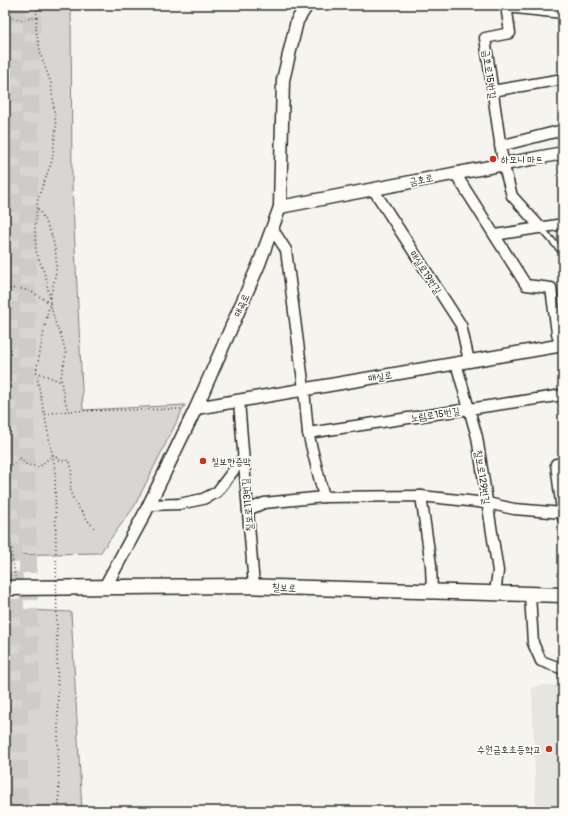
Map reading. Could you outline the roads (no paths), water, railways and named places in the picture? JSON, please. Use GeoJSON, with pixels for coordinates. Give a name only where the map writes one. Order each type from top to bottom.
{"type":"FeatureCollection","features":[{"type":"Feature","properties":{"kind":"main road","name":"칠보로"},"geometry":{"type":"LineString","coordinates":[[11,588],[254,586],[563,595]]}},
{"type":"Feature","properties":{"kind":"street","name":"매곡로"},"geometry":{"type":"LineString","coordinates":[[105,587],[149,505],[196,408],[259,264],[280,207],[283,80],[297,21],[308,5]]}},
{"type":"Feature","properties":{"kind":"street"},"geometry":{"type":"LineString","coordinates":[[506,6],[563,13]]}},
{"type":"Feature","properties":{"kind":"street","name":"금호로15번길"},"geometry":{"type":"LineString","coordinates":[[506,6],[510,33],[485,38],[500,146],[503,164],[512,196],[541,228]]}},
{"type":"Feature","properties":{"kind":"street"},"geometry":{"type":"LineString","coordinates":[[492,91],[563,79]]}},
{"type":"Feature","properties":{"kind":"street"},"geometry":{"type":"LineString","coordinates":[[500,146],[563,130]]}},
{"type":"Feature","properties":{"kind":"street","name":"금호로"},"geometry":{"type":"LineString","coordinates":[[280,207],[563,153]]}},
{"type":"Feature","properties":{"kind":"street"},"geometry":{"type":"LineString","coordinates":[[455,173],[526,285],[551,288],[557,333],[562,345]]}},
{"type":"Feature","properties":{"kind":"street","name":"매실로19번길"},"geometry":{"type":"LineString","coordinates":[[372,189],[460,325],[469,361]]}},
{"type":"Feature","properties":{"kind":"street"},"geometry":{"type":"LineString","coordinates":[[495,235],[563,224]]}},
{"type":"Feature","properties":{"kind":"street"},"geometry":{"type":"LineString","coordinates":[[272,228],[286,250],[308,433],[324,497]]}},
{"type":"Feature","properties":{"kind":"street","name":"매실로"},"geometry":{"type":"LineString","coordinates":[[196,408],[562,345]]}},
{"type":"Feature","properties":{"kind":"street","name":"칠보로129번길"},"geometry":{"type":"LineString","coordinates":[[456,363],[476,437],[498,571],[496,594]]}},
{"type":"Feature","properties":{"kind":"street","name":"노림로15번길"},"geometry":{"type":"LineString","coordinates":[[308,433],[563,395]]}},
{"type":"Feature","properties":{"kind":"street","name":"칠보로113번길"},"geometry":{"type":"LineString","coordinates":[[239,401],[254,586]]}},
{"type":"Feature","properties":{"kind":"street"},"geometry":{"type":"LineString","coordinates":[[149,505],[179,504],[203,499],[217,492],[243,458]]}},
{"type":"Feature","properties":{"kind":"street"},"geometry":{"type":"LineString","coordinates":[[248,510],[264,503],[324,497],[420,496],[487,503],[514,509],[563,515],[556,464],[563,463]]}},
{"type":"Feature","properties":{"kind":"street"},"geometry":{"type":"LineString","coordinates":[[420,496],[431,565],[432,592]]}},
{"type":"Feature","properties":{"kind":"street"},"geometry":{"type":"LineString","coordinates":[[530,594],[533,643],[541,661],[563,668]]}},
{"type":"Feature","properties":{"kind":"lane"},"geometry":{"type":"LineString","coordinates":[[541,228],[563,253]]}},
{"type":"Feature","properties":{"kind":"tunnel"},"geometry":{"type":"LineString","coordinates":[[16,5],[8,450],[19,694],[19,811]]}},
{"type":"Feature","properties":{"kind":"tunnel"},"geometry":{"type":"LineString","coordinates":[[31,708],[25,418],[32,5]]}},
{"type":"Feature","properties":{"kind":"place","name":"하모니 마트"},"geometry":{"type":"Point","coordinates":[493,159]}},
{"type":"Feature","properties":{"kind":"place","name":"칠보한증막"},"geometry":{"type":"Point","coordinates":[203,461]}},
{"type":"Feature","properties":{"kind":"place","name":"수원금호초등학교"},"geometry":{"type":"Point","coordinates":[549,749]}}]}
